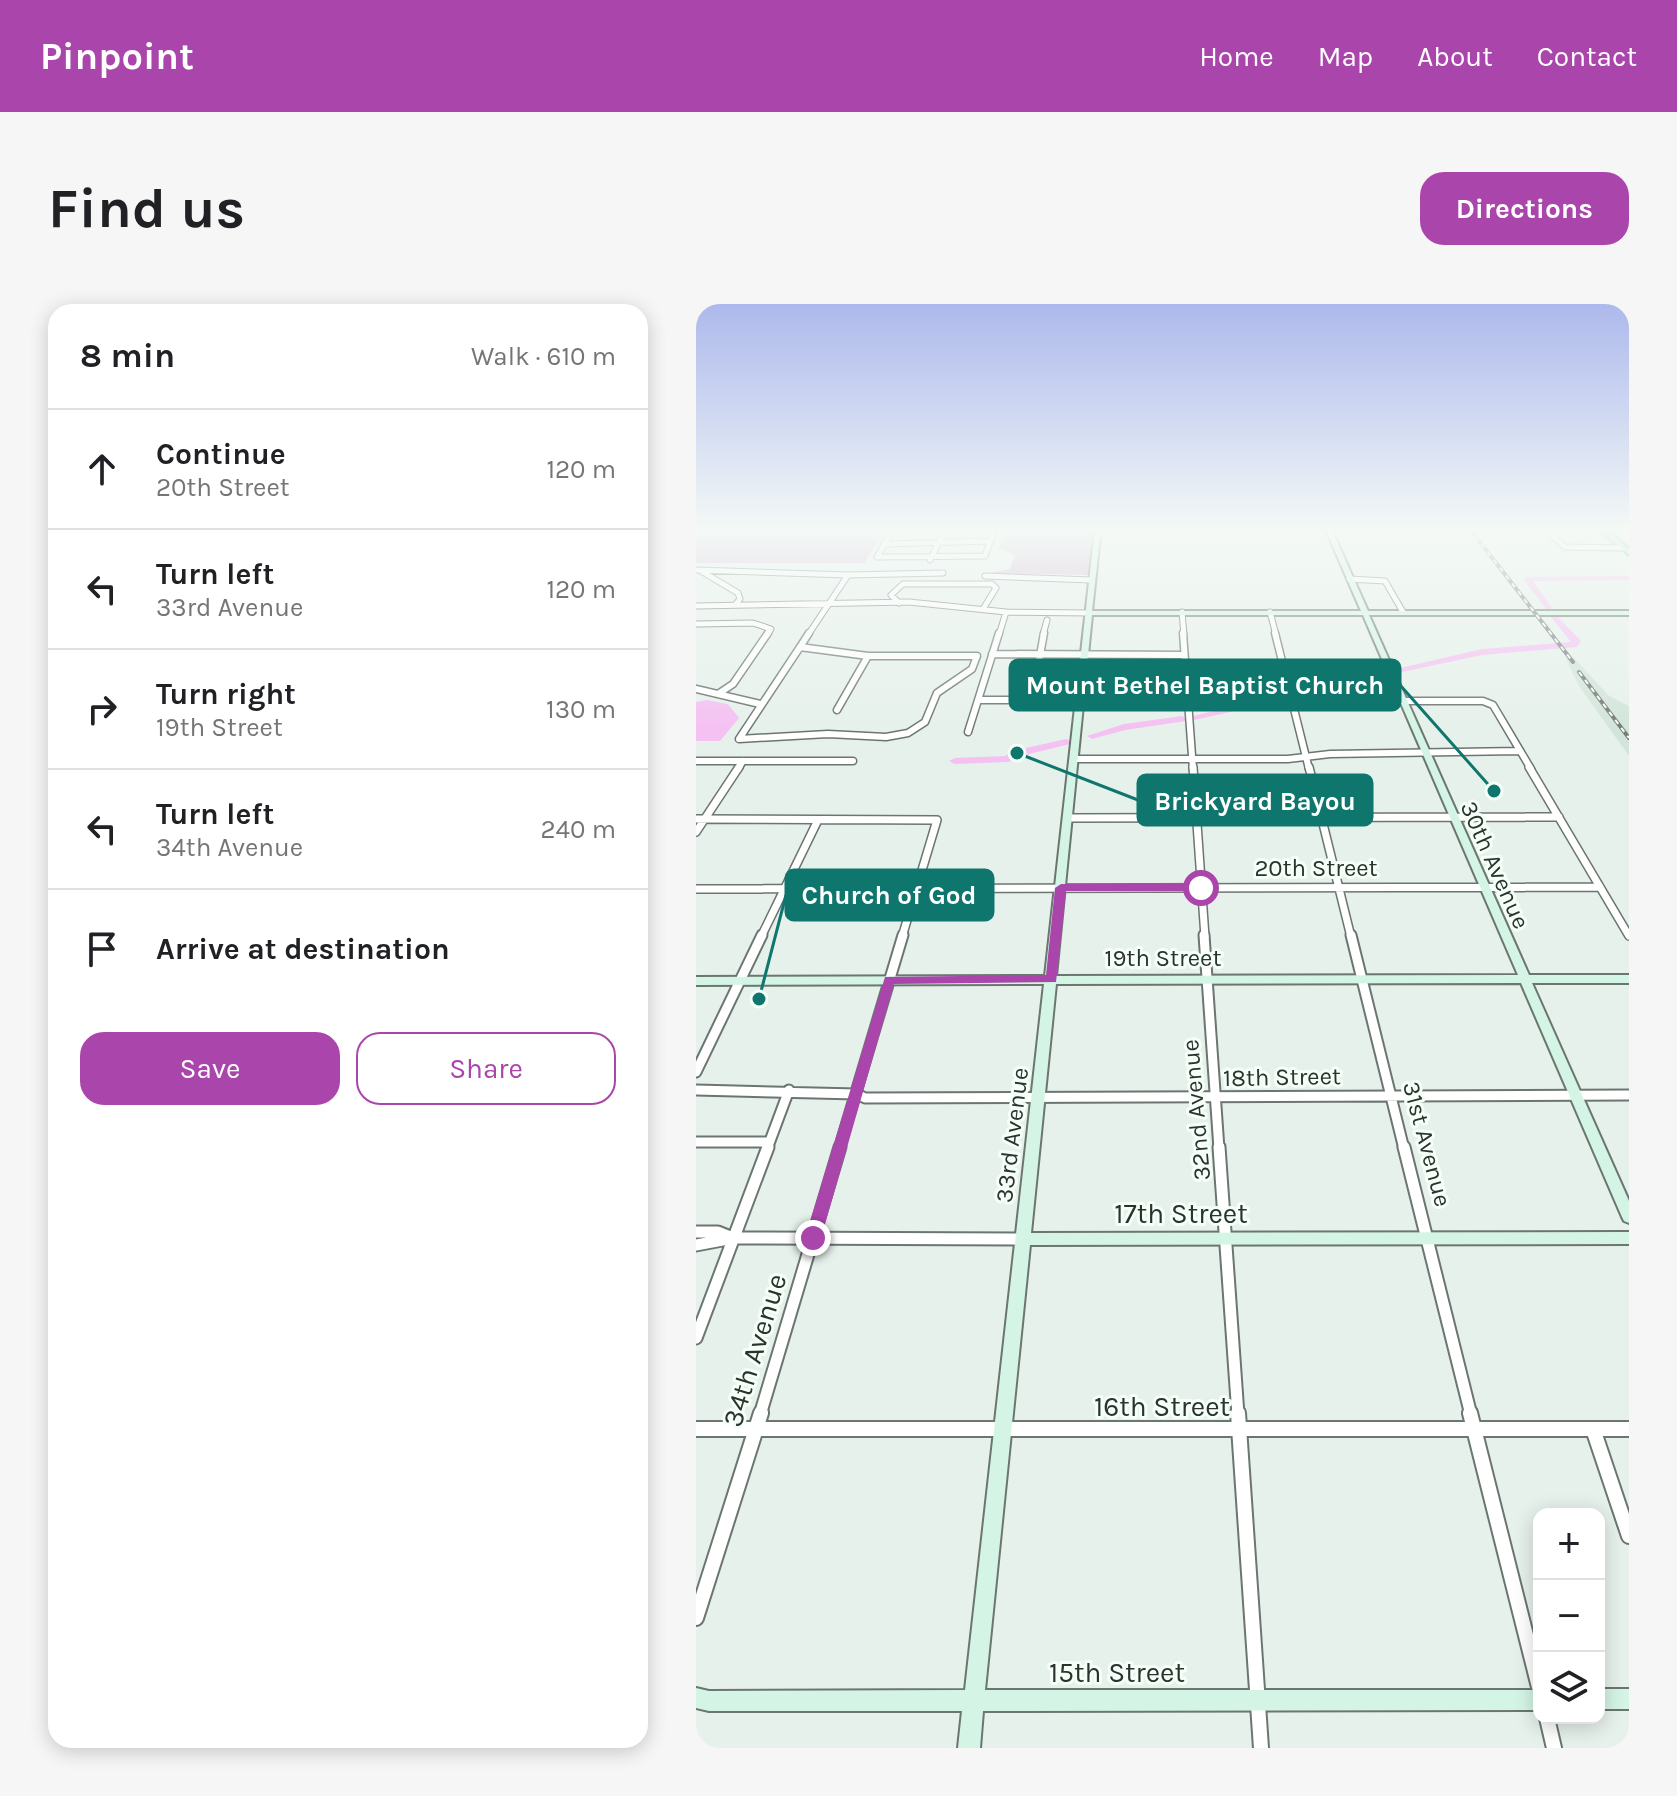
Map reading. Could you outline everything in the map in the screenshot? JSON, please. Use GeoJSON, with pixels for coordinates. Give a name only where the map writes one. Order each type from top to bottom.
{"type":"FeatureCollection","features":[{"type":"Feature","properties":{"kind":"street"},"geometry":{"type":"LineString","coordinates":[[799,647],[868,656],[977,656],[972,669],[937,693],[925,722],[908,733],[886,737],[828,734],[739,739],[760,704],[833,595]]}},
{"type":"Feature","properties":{"kind":"street"},"geometry":{"type":"LineString","coordinates":[[891,595],[899,603]]}},
{"type":"Feature","properties":{"kind":"street"},"geometry":{"type":"LineString","coordinates":[[982,610],[994,595]]}},
{"type":"Feature","properties":{"kind":"street","name":"33rd Avenue"},"geometry":{"type":"LineString","coordinates":[[969,1748],[1092,595]]}},
{"type":"Feature","properties":{"kind":"street","name":"30th Avenue"},"geometry":{"type":"LineString","coordinates":[[1356,595],[1629,1217]]}},
{"type":"Feature","properties":{"kind":"street"},"geometry":{"type":"LineString","coordinates":[[1393,595],[1403,612]]}},
{"type":"Feature","properties":{"kind":"street"},"geometry":{"type":"LineString","coordinates":[[735,605],[740,599]]}},
{"type":"Feature","properties":{"kind":"street"},"geometry":{"type":"LineString","coordinates":[[740,599],[760,605]]}},
{"type":"Feature","properties":{"kind":"street"},"geometry":{"type":"LineString","coordinates":[[696,606],[899,603],[1006,612],[1629,613]]}},
{"type":"Feature","properties":{"kind":"street"},"geometry":{"type":"LineString","coordinates":[[868,604],[941,607]]}},
{"type":"Feature","properties":{"kind":"street"},"geometry":{"type":"LineString","coordinates":[[968,732],[1006,612]]}},
{"type":"Feature","properties":{"kind":"street","name":"32nd Avenue"},"geometry":{"type":"LineString","coordinates":[[1182,612],[1261,1748]]}},
{"type":"Feature","properties":{"kind":"street","name":"31st Avenue"},"geometry":{"type":"LineString","coordinates":[[1270,612],[1533,1664]]}},
{"type":"Feature","properties":{"kind":"street"},"geometry":{"type":"LineString","coordinates":[[1032,700],[1040,666],[1038,654],[1047,620]]}},
{"type":"Feature","properties":{"kind":"street"},"geometry":{"type":"LineString","coordinates":[[696,624],[753,623],[771,629],[733,684],[718,694]]}},
{"type":"Feature","properties":{"kind":"street"},"geometry":{"type":"LineString","coordinates":[[992,654],[1184,655]]}},
{"type":"Feature","properties":{"kind":"street"},"geometry":{"type":"LineString","coordinates":[[837,710],[868,656]]}},
{"type":"Feature","properties":{"kind":"street"},"geometry":{"type":"LineString","coordinates":[[696,689],[760,704]]}},
{"type":"Feature","properties":{"kind":"street"},"geometry":{"type":"LineString","coordinates":[[978,700],[1081,700]]}},
{"type":"Feature","properties":{"kind":"street"},"geometry":{"type":"LineString","coordinates":[[1402,701],[1483,701],[1493,705],[1629,936]]}},
{"type":"Feature","properties":{"kind":"street"},"geometry":{"type":"LineString","coordinates":[[1075,759],[1288,759],[1305,755],[1519,751]]}},
{"type":"Feature","properties":{"kind":"street"},"geometry":{"type":"LineString","coordinates":[[696,761],[853,761]]}},
{"type":"Feature","properties":{"kind":"street"},"geometry":{"type":"LineString","coordinates":[[696,832],[700,819],[743,761]]}},
{"type":"Feature","properties":{"kind":"street"},"geometry":{"type":"LineString","coordinates":[[1069,818],[1194,818],[1256,814],[1320,818],[1559,817]]}},
{"type":"Feature","properties":{"kind":"street"},"geometry":{"type":"LineString","coordinates":[[696,1072],[818,820],[700,819]]}},
{"type":"Feature","properties":{"kind":"street","name":"34th Avenue"},"geometry":{"type":"LineString","coordinates":[[696,1618],[756,1429],[937,820],[818,820]]}},
{"type":"Feature","properties":{"kind":"street","name":"20th Street"},"geometry":{"type":"LineString","coordinates":[[696,889],[1600,887]]}},
{"type":"Feature","properties":{"kind":"street","name":"19th Street"},"geometry":{"type":"LineString","coordinates":[[696,981],[1629,979]]}},
{"type":"Feature","properties":{"kind":"street","name":"18th Street"},"geometry":{"type":"LineString","coordinates":[[696,1090],[789,1090],[857,1094],[865,1098],[1039,1099],[1629,1095]]}},
{"type":"Feature","properties":{"kind":"street"},"geometry":{"type":"LineString","coordinates":[[696,1338],[789,1090]]}},
{"type":"Feature","properties":{"kind":"street"},"geometry":{"type":"LineString","coordinates":[[696,1142],[769,1142]]}},
{"type":"Feature","properties":{"kind":"street"},"geometry":{"type":"LineString","coordinates":[[696,1232],[718,1232],[733,1238]]}},
{"type":"Feature","properties":{"kind":"street"},"geometry":{"type":"LineString","coordinates":[[696,1245],[715,1244],[733,1238]]}},
{"type":"Feature","properties":{"kind":"street","name":"17th Street"},"geometry":{"type":"LineString","coordinates":[[733,1238],[1629,1238]]}},
{"type":"Feature","properties":{"kind":"street","name":"16th Street"},"geometry":{"type":"LineString","coordinates":[[696,1429],[1629,1429]]}},
{"type":"Feature","properties":{"kind":"street"},"geometry":{"type":"LineString","coordinates":[[1593,1429],[1629,1536]]}},
{"type":"Feature","properties":{"kind":"street","name":"15th Street"},"geometry":{"type":"LineString","coordinates":[[696,1698],[709,1701],[1533,1700]]}},
{"type":"Feature","properties":{"kind":"street"},"geometry":{"type":"LineString","coordinates":[[1605,1699],[1629,1699]]}},
{"type":"Feature","properties":{"kind":"street"},"geometry":{"type":"LineString","coordinates":[[1548,1724],[1554,1748]]}},
{"type":"Feature","properties":{"kind":"shaded area"},"geometry":{"type":"Polygon","coordinates":[[[1566,659],[1575,659],[1608,695],[1629,706],[1629,756],[1579,686],[1566,659]]]}},
{"type":"Feature","properties":{"kind":"shaded area"},"geometry":{"type":"Polygon","coordinates":[[[707,700],[728,704],[739,718],[720,741],[696,741],[696,702],[707,700]]]}},
{"type":"Feature","properties":{"kind":"waterway"},"geometry":{"type":"LineString","coordinates":[[1539,595],[1548,608]]}},
{"type":"Feature","properties":{"kind":"waterway"},"geometry":{"type":"LineString","coordinates":[[1397,670],[1482,652],[1574,645],[1576,641],[1555,617]]}},
{"type":"Feature","properties":{"kind":"waterway"},"geometry":{"type":"LineString","coordinates":[[1297,695],[1380,673]]}},
{"type":"Feature","properties":{"kind":"waterway"},"geometry":{"type":"LineString","coordinates":[[1194,717],[1285,697]]}},
{"type":"Feature","properties":{"kind":"waterway"},"geometry":{"type":"LineString","coordinates":[[1092,736],[1124,727],[1182,719]]}},
{"type":"Feature","properties":{"kind":"waterway"},"geometry":{"type":"LineString","coordinates":[[955,761],[1008,759],[1017,753],[1066,742]]}},
{"type":"Feature","properties":{"kind":"railway"},"geometry":{"type":"LineString","coordinates":[[1521,595],[1573,662]]}},
{"type":"Feature","properties":{"kind":"railway"},"geometry":{"type":"LineString","coordinates":[[1579,672],[1629,738]]}},
{"type":"Feature","properties":{"kind":"place","name":"Brickyard Bayou"},"geometry":{"type":"Point","coordinates":[1017,753]}},
{"type":"Feature","properties":{"kind":"place","name":"Mount Bethel Baptist Church"},"geometry":{"type":"Point","coordinates":[1494,791]}},
{"type":"Feature","properties":{"kind":"place","name":"Church of God"},"geometry":{"type":"Point","coordinates":[759,999]}},
{"type":"Feature","properties":{"kind":"route"},"geometry":{"type":"LineString","coordinates":[[813,1238],[889,980],[1052,979],[1061,888],[1201,888]]}}]}
